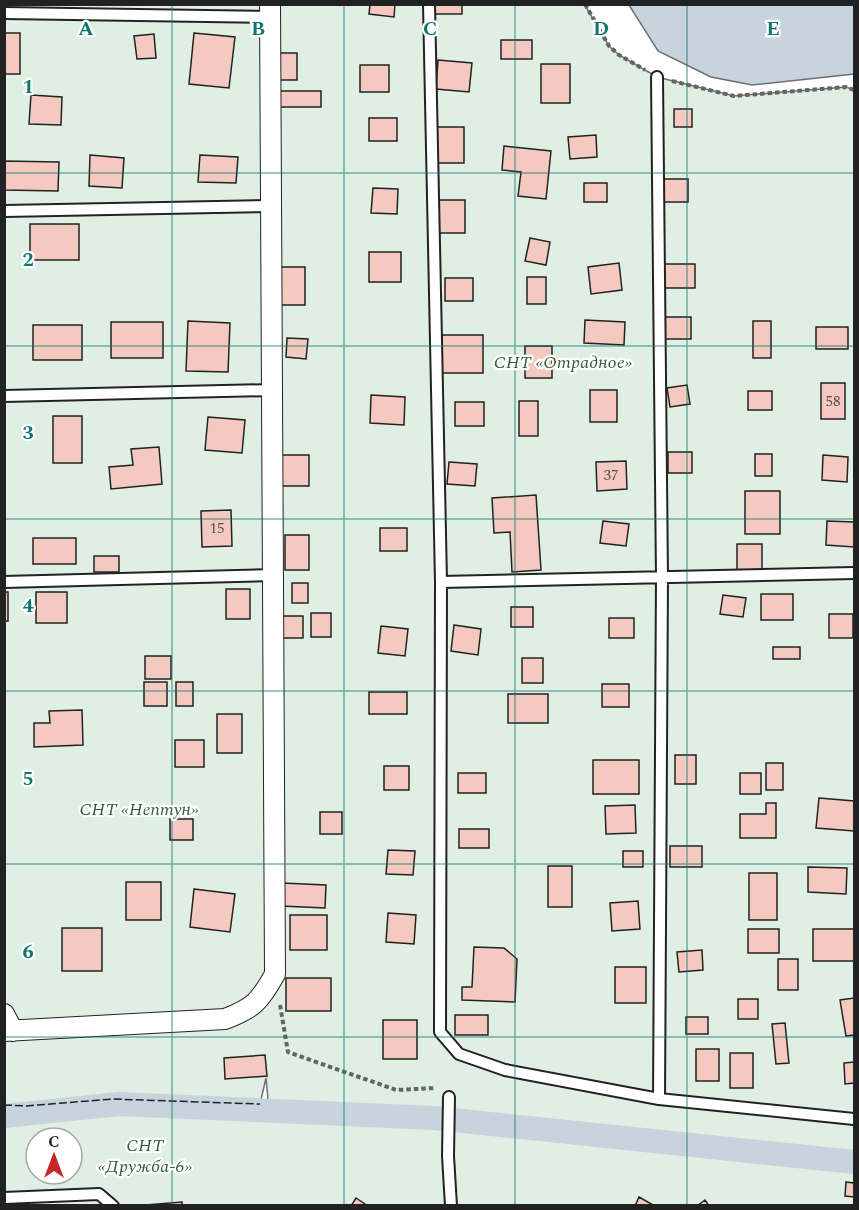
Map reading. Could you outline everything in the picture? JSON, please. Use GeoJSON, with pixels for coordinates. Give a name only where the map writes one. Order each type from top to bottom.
{"type":"FeatureCollection","features":[{"type":"Feature","properties":{"kind":"street"},"geometry":{"type":"LineString","coordinates":[[7,1025],[225,1019],[245,1012],[262,997],[275,974],[270,11]]}},
{"type":"Feature","properties":{"kind":"lane"},"geometry":{"type":"LineString","coordinates":[[429,4],[441,582],[440,1032],[459,1054],[505,1070],[659,1099],[855,1119]]}},
{"type":"Feature","properties":{"kind":"lane"},"geometry":{"type":"LineString","coordinates":[[4,13],[270,11]]}},
{"type":"Feature","properties":{"kind":"lane"},"geometry":{"type":"LineString","coordinates":[[657,77],[662,578],[659,1099]]}},
{"type":"Feature","properties":{"kind":"lane"},"geometry":{"type":"LineString","coordinates":[[4,211],[271,206]]}},
{"type":"Feature","properties":{"kind":"lane"},"geometry":{"type":"LineString","coordinates":[[4,396],[272,390]]}},
{"type":"Feature","properties":{"kind":"lane"},"geometry":{"type":"LineString","coordinates":[[441,582],[855,573]]}},
{"type":"Feature","properties":{"kind":"lane"},"geometry":{"type":"LineString","coordinates":[[4,582],[273,575]]}},
{"type":"Feature","properties":{"kind":"lane"},"geometry":{"type":"LineString","coordinates":[[449,1097],[448,1156],[451,1206]]}},
{"type":"Feature","properties":{"kind":"lane"},"geometry":{"type":"LineString","coordinates":[[4,1198],[99,1194],[113,1206]]}},
{"type":"Feature","properties":{"kind":"path"},"geometry":{"type":"LineString","coordinates":[[585,4],[609,46],[619,55],[657,77],[734,96],[846,87],[855,90]]}},
{"type":"Feature","properties":{"kind":"path"},"geometry":{"type":"LineString","coordinates":[[275,974],[288,1052],[396,1090],[438,1088]]}},
{"type":"Feature","properties":{"kind":"green space","name":"СНТ «Отрадное»"},"geometry":{"type":"Polygon","coordinates":[[[5,5],[585,5],[609,46],[619,55],[657,77],[734,96],[846,87],[854,90],[854,1205],[5,1205],[4,1117],[119,1104],[269,1110],[266,1078],[260,1104],[113,1099],[26,1106],[5,1105],[5,5]]]}},
{"type":"Feature","properties":{"kind":"shaded area"},"geometry":{"type":"Polygon","coordinates":[[[629,5],[854,5],[854,74],[752,85],[711,77],[658,51],[629,5]]]}},
{"type":"Feature","properties":{"kind":"building"},"geometry":{"type":"Polygon","coordinates":[[[370,4],[395,4],[394,17],[369,14],[370,4]]]}},
{"type":"Feature","properties":{"kind":"building"},"geometry":{"type":"Polygon","coordinates":[[[435,4],[462,4],[462,14],[435,14],[435,4]]]}},
{"type":"Feature","properties":{"kind":"building"},"geometry":{"type":"Polygon","coordinates":[[[4,33],[20,33],[20,74],[4,74],[4,33]]]}},
{"type":"Feature","properties":{"kind":"building"},"geometry":{"type":"Polygon","coordinates":[[[194,33],[235,37],[229,88],[189,84],[194,33]]]}},
{"type":"Feature","properties":{"kind":"building"},"geometry":{"type":"Polygon","coordinates":[[[154,34],[156,58],[137,59],[134,36],[154,34]]]}},
{"type":"Feature","properties":{"kind":"building"},"geometry":{"type":"Polygon","coordinates":[[[501,40],[532,40],[532,59],[501,59],[501,40]]]}},
{"type":"Feature","properties":{"kind":"building"},"geometry":{"type":"Polygon","coordinates":[[[272,53],[297,53],[297,80],[272,80],[272,53]]]}},
{"type":"Feature","properties":{"kind":"building"},"geometry":{"type":"Polygon","coordinates":[[[438,60],[472,63],[469,92],[436,89],[438,60]]]}},
{"type":"Feature","properties":{"kind":"building"},"geometry":{"type":"Polygon","coordinates":[[[541,64],[570,64],[570,103],[541,103],[541,64]]]}},
{"type":"Feature","properties":{"kind":"building"},"geometry":{"type":"Polygon","coordinates":[[[360,65],[389,65],[389,92],[360,92],[360,65]]]}},
{"type":"Feature","properties":{"kind":"building"},"geometry":{"type":"Polygon","coordinates":[[[277,91],[321,91],[321,107],[277,107],[277,91]]]}},
{"type":"Feature","properties":{"kind":"building"},"geometry":{"type":"Polygon","coordinates":[[[31,95],[62,97],[61,125],[29,124],[31,95]]]}},
{"type":"Feature","properties":{"kind":"building"},"geometry":{"type":"Polygon","coordinates":[[[674,109],[692,109],[692,127],[674,127],[674,109]]]}},
{"type":"Feature","properties":{"kind":"building"},"geometry":{"type":"Polygon","coordinates":[[[369,118],[397,118],[397,141],[369,141],[369,118]]]}},
{"type":"Feature","properties":{"kind":"building"},"geometry":{"type":"Polygon","coordinates":[[[437,127],[464,127],[464,163],[437,163],[437,127]]]}},
{"type":"Feature","properties":{"kind":"building"},"geometry":{"type":"Polygon","coordinates":[[[596,135],[597,157],[570,159],[568,137],[596,135]]]}},
{"type":"Feature","properties":{"kind":"building"},"geometry":{"type":"Polygon","coordinates":[[[504,146],[551,151],[546,199],[518,196],[521,172],[502,170],[504,146]]]}},
{"type":"Feature","properties":{"kind":"building"},"geometry":{"type":"Polygon","coordinates":[[[90,155],[124,158],[122,188],[89,186],[90,155]]]}},
{"type":"Feature","properties":{"kind":"building"},"geometry":{"type":"Polygon","coordinates":[[[200,155],[238,157],[236,183],[198,182],[200,155]]]}},
{"type":"Feature","properties":{"kind":"building"},"geometry":{"type":"Polygon","coordinates":[[[4,161],[59,162],[58,191],[4,190],[4,161]]]}},
{"type":"Feature","properties":{"kind":"building"},"geometry":{"type":"Polygon","coordinates":[[[664,179],[688,179],[688,202],[664,202],[664,179]]]}},
{"type":"Feature","properties":{"kind":"building"},"geometry":{"type":"Polygon","coordinates":[[[584,183],[607,183],[607,202],[584,202],[584,183]]]}},
{"type":"Feature","properties":{"kind":"building"},"geometry":{"type":"Polygon","coordinates":[[[373,188],[398,189],[397,214],[371,213],[373,188]]]}},
{"type":"Feature","properties":{"kind":"building"},"geometry":{"type":"Polygon","coordinates":[[[439,200],[465,200],[465,233],[439,233],[439,200]]]}},
{"type":"Feature","properties":{"kind":"building"},"geometry":{"type":"Polygon","coordinates":[[[30,224],[79,224],[79,260],[30,260],[30,224]]]}},
{"type":"Feature","properties":{"kind":"building"},"geometry":{"type":"Polygon","coordinates":[[[530,238],[550,242],[546,265],[525,261],[530,238]]]}},
{"type":"Feature","properties":{"kind":"building"},"geometry":{"type":"Polygon","coordinates":[[[369,252],[401,252],[401,282],[369,282],[369,252]]]}},
{"type":"Feature","properties":{"kind":"building"},"geometry":{"type":"Polygon","coordinates":[[[619,263],[622,290],[591,294],[588,267],[619,263]]]}},
{"type":"Feature","properties":{"kind":"building"},"geometry":{"type":"Polygon","coordinates":[[[664,264],[695,264],[695,288],[664,288],[664,264]]]}},
{"type":"Feature","properties":{"kind":"building"},"geometry":{"type":"Polygon","coordinates":[[[277,267],[305,267],[305,305],[277,305],[277,267]]]}},
{"type":"Feature","properties":{"kind":"building"},"geometry":{"type":"Polygon","coordinates":[[[527,277],[546,277],[546,304],[527,304],[527,277]]]}},
{"type":"Feature","properties":{"kind":"building"},"geometry":{"type":"Polygon","coordinates":[[[445,278],[473,278],[473,301],[445,301],[445,278]]]}},
{"type":"Feature","properties":{"kind":"building"},"geometry":{"type":"Polygon","coordinates":[[[665,317],[691,317],[691,339],[665,339],[665,317]]]}},
{"type":"Feature","properties":{"kind":"building"},"geometry":{"type":"Polygon","coordinates":[[[585,320],[625,322],[624,345],[584,343],[585,320]]]}},
{"type":"Feature","properties":{"kind":"building"},"geometry":{"type":"Polygon","coordinates":[[[188,321],[230,323],[228,372],[186,371],[188,321]]]}},
{"type":"Feature","properties":{"kind":"building"},"geometry":{"type":"Polygon","coordinates":[[[753,321],[771,321],[771,358],[753,358],[753,321]]]}},
{"type":"Feature","properties":{"kind":"building"},"geometry":{"type":"Polygon","coordinates":[[[111,322],[163,322],[163,358],[111,358],[111,322]]]}},
{"type":"Feature","properties":{"kind":"building"},"geometry":{"type":"Polygon","coordinates":[[[33,325],[82,325],[82,360],[33,360],[33,325]]]}},
{"type":"Feature","properties":{"kind":"building"},"geometry":{"type":"Polygon","coordinates":[[[816,327],[848,327],[848,349],[816,349],[816,327]]]}},
{"type":"Feature","properties":{"kind":"building"},"geometry":{"type":"Polygon","coordinates":[[[442,335],[483,335],[483,373],[442,373],[442,335]]]}},
{"type":"Feature","properties":{"kind":"building"},"geometry":{"type":"Polygon","coordinates":[[[287,338],[308,339],[306,359],[286,357],[287,338]]]}},
{"type":"Feature","properties":{"kind":"building"},"geometry":{"type":"Polygon","coordinates":[[[525,346],[552,346],[552,378],[525,378],[525,346]]]}},
{"type":"Feature","properties":{"kind":"building"},"geometry":{"type":"Polygon","coordinates":[[[821,383],[845,383],[845,419],[821,419],[821,383]]]}},
{"type":"Feature","properties":{"kind":"building"},"geometry":{"type":"Polygon","coordinates":[[[687,385],[690,404],[670,407],[667,388],[687,385]]]}},
{"type":"Feature","properties":{"kind":"building"},"geometry":{"type":"Polygon","coordinates":[[[590,390],[617,390],[617,422],[590,422],[590,390]]]}},
{"type":"Feature","properties":{"kind":"building"},"geometry":{"type":"Polygon","coordinates":[[[748,391],[772,391],[772,410],[748,410],[748,391]]]}},
{"type":"Feature","properties":{"kind":"building"},"geometry":{"type":"Polygon","coordinates":[[[371,395],[405,397],[404,425],[370,423],[371,395]]]}},
{"type":"Feature","properties":{"kind":"building"},"geometry":{"type":"Polygon","coordinates":[[[519,401],[538,401],[538,436],[519,436],[519,401]]]}},
{"type":"Feature","properties":{"kind":"building"},"geometry":{"type":"Polygon","coordinates":[[[455,402],[484,402],[484,426],[455,426],[455,402]]]}},
{"type":"Feature","properties":{"kind":"building"},"geometry":{"type":"Polygon","coordinates":[[[53,416],[82,416],[82,463],[53,463],[53,416]]]}},
{"type":"Feature","properties":{"kind":"building"},"geometry":{"type":"Polygon","coordinates":[[[208,417],[245,420],[242,453],[205,450],[208,417]]]}},
{"type":"Feature","properties":{"kind":"building"},"geometry":{"type":"Polygon","coordinates":[[[159,447],[162,484],[111,489],[109,467],[133,465],[131,449],[159,447]]]}},
{"type":"Feature","properties":{"kind":"building"},"geometry":{"type":"Polygon","coordinates":[[[668,452],[692,452],[692,473],[668,473],[668,452]]]}},
{"type":"Feature","properties":{"kind":"building"},"geometry":{"type":"Polygon","coordinates":[[[755,454],[772,454],[772,476],[755,476],[755,454]]]}},
{"type":"Feature","properties":{"kind":"building"},"geometry":{"type":"Polygon","coordinates":[[[278,455],[309,455],[309,486],[278,486],[278,455]]]}},
{"type":"Feature","properties":{"kind":"building"},"geometry":{"type":"Polygon","coordinates":[[[823,455],[848,457],[847,482],[822,480],[823,455]]]}},
{"type":"Feature","properties":{"kind":"building"},"geometry":{"type":"Polygon","coordinates":[[[626,461],[627,489],[597,491],[596,462],[626,461]]]}},
{"type":"Feature","properties":{"kind":"building"},"geometry":{"type":"Polygon","coordinates":[[[449,462],[477,464],[475,486],[447,484],[449,462]]]}},
{"type":"Feature","properties":{"kind":"building"},"geometry":{"type":"Polygon","coordinates":[[[745,491],[780,491],[780,534],[745,534],[745,491]]]}},
{"type":"Feature","properties":{"kind":"building"},"geometry":{"type":"Polygon","coordinates":[[[536,495],[541,570],[512,572],[510,532],[494,533],[492,498],[536,495]]]}},
{"type":"Feature","properties":{"kind":"building"},"geometry":{"type":"Polygon","coordinates":[[[231,510],[232,546],[202,547],[201,511],[231,510]]]}},
{"type":"Feature","properties":{"kind":"building"},"geometry":{"type":"Polygon","coordinates":[[[603,521],[629,524],[626,546],[600,543],[603,521]]]}},
{"type":"Feature","properties":{"kind":"building"},"geometry":{"type":"Polygon","coordinates":[[[827,521],[854,522],[854,547],[826,545],[827,521]]]}},
{"type":"Feature","properties":{"kind":"building"},"geometry":{"type":"Polygon","coordinates":[[[380,528],[407,528],[407,551],[380,551],[380,528]]]}},
{"type":"Feature","properties":{"kind":"building"},"geometry":{"type":"Polygon","coordinates":[[[285,535],[309,535],[309,570],[285,570],[285,535]]]}},
{"type":"Feature","properties":{"kind":"building"},"geometry":{"type":"Polygon","coordinates":[[[33,538],[76,538],[76,564],[33,564],[33,538]]]}},
{"type":"Feature","properties":{"kind":"building"},"geometry":{"type":"Polygon","coordinates":[[[737,544],[762,544],[762,570],[737,570],[737,544]]]}},
{"type":"Feature","properties":{"kind":"building"},"geometry":{"type":"Polygon","coordinates":[[[94,556],[119,556],[119,572],[94,572],[94,556]]]}},
{"type":"Feature","properties":{"kind":"building"},"geometry":{"type":"Polygon","coordinates":[[[292,583],[308,583],[308,603],[292,603],[292,583]]]}},
{"type":"Feature","properties":{"kind":"building"},"geometry":{"type":"Polygon","coordinates":[[[226,589],[250,589],[250,619],[226,619],[226,589]]]}},
{"type":"Feature","properties":{"kind":"building"},"geometry":{"type":"Polygon","coordinates":[[[4,592],[8,592],[8,621],[4,621],[4,592]]]}},
{"type":"Feature","properties":{"kind":"building"},"geometry":{"type":"Polygon","coordinates":[[[36,592],[67,592],[67,623],[36,623],[36,592]]]}},
{"type":"Feature","properties":{"kind":"building"},"geometry":{"type":"Polygon","coordinates":[[[761,594],[793,594],[793,620],[761,620],[761,594]]]}},
{"type":"Feature","properties":{"kind":"building"},"geometry":{"type":"Polygon","coordinates":[[[723,595],[746,598],[743,617],[720,614],[723,595]]]}},
{"type":"Feature","properties":{"kind":"building"},"geometry":{"type":"Polygon","coordinates":[[[511,607],[533,607],[533,627],[511,627],[511,607]]]}},
{"type":"Feature","properties":{"kind":"building"},"geometry":{"type":"Polygon","coordinates":[[[311,613],[331,613],[331,637],[311,637],[311,613]]]}},
{"type":"Feature","properties":{"kind":"building"},"geometry":{"type":"Polygon","coordinates":[[[829,614],[853,614],[853,638],[829,638],[829,614]]]}},
{"type":"Feature","properties":{"kind":"building"},"geometry":{"type":"Polygon","coordinates":[[[282,616],[303,616],[303,638],[282,638],[282,616]]]}},
{"type":"Feature","properties":{"kind":"building"},"geometry":{"type":"Polygon","coordinates":[[[609,618],[634,618],[634,638],[609,638],[609,618]]]}},
{"type":"Feature","properties":{"kind":"building"},"geometry":{"type":"Polygon","coordinates":[[[454,625],[481,629],[478,655],[451,651],[454,625]]]}},
{"type":"Feature","properties":{"kind":"building"},"geometry":{"type":"Polygon","coordinates":[[[381,626],[408,629],[405,656],[378,653],[381,626]]]}},
{"type":"Feature","properties":{"kind":"building"},"geometry":{"type":"Polygon","coordinates":[[[773,647],[800,647],[800,659],[773,659],[773,647]]]}},
{"type":"Feature","properties":{"kind":"building"},"geometry":{"type":"Polygon","coordinates":[[[145,656],[171,656],[171,679],[145,679],[145,656]]]}},
{"type":"Feature","properties":{"kind":"building"},"geometry":{"type":"Polygon","coordinates":[[[522,658],[543,658],[543,683],[522,683],[522,658]]]}},
{"type":"Feature","properties":{"kind":"building"},"geometry":{"type":"Polygon","coordinates":[[[144,682],[167,682],[167,706],[144,706],[144,682]]]}},
{"type":"Feature","properties":{"kind":"building"},"geometry":{"type":"Polygon","coordinates":[[[176,682],[193,682],[193,706],[176,706],[176,682]]]}},
{"type":"Feature","properties":{"kind":"building"},"geometry":{"type":"Polygon","coordinates":[[[602,684],[629,684],[629,707],[602,707],[602,684]]]}},
{"type":"Feature","properties":{"kind":"building"},"geometry":{"type":"Polygon","coordinates":[[[369,692],[407,692],[407,714],[369,714],[369,692]]]}},
{"type":"Feature","properties":{"kind":"building"},"geometry":{"type":"Polygon","coordinates":[[[508,694],[548,694],[548,723],[508,723],[508,694]]]}},
{"type":"Feature","properties":{"kind":"building"},"geometry":{"type":"Polygon","coordinates":[[[82,710],[83,745],[34,747],[34,723],[50,723],[49,711],[82,710]]]}},
{"type":"Feature","properties":{"kind":"building"},"geometry":{"type":"Polygon","coordinates":[[[217,714],[242,714],[242,753],[217,753],[217,714]]]}},
{"type":"Feature","properties":{"kind":"building"},"geometry":{"type":"Polygon","coordinates":[[[175,740],[204,740],[204,767],[175,767],[175,740]]]}},
{"type":"Feature","properties":{"kind":"building"},"geometry":{"type":"Polygon","coordinates":[[[675,755],[696,755],[696,784],[675,784],[675,755]]]}},
{"type":"Feature","properties":{"kind":"building"},"geometry":{"type":"Polygon","coordinates":[[[593,760],[639,760],[639,794],[593,794],[593,760]]]}},
{"type":"Feature","properties":{"kind":"building"},"geometry":{"type":"Polygon","coordinates":[[[766,763],[783,763],[783,790],[766,790],[766,763]]]}},
{"type":"Feature","properties":{"kind":"building"},"geometry":{"type":"Polygon","coordinates":[[[384,766],[409,766],[409,790],[384,790],[384,766]]]}},
{"type":"Feature","properties":{"kind":"building"},"geometry":{"type":"Polygon","coordinates":[[[458,773],[486,773],[486,793],[458,793],[458,773]]]}},
{"type":"Feature","properties":{"kind":"building"},"geometry":{"type":"Polygon","coordinates":[[[740,773],[761,773],[761,794],[740,794],[740,773]]]}},
{"type":"Feature","properties":{"kind":"building"},"geometry":{"type":"Polygon","coordinates":[[[819,798],[854,801],[854,831],[816,828],[819,798]]]}},
{"type":"Feature","properties":{"kind":"building"},"geometry":{"type":"Polygon","coordinates":[[[766,803],[776,803],[776,838],[740,838],[740,814],[766,814],[766,803]]]}},
{"type":"Feature","properties":{"kind":"building"},"geometry":{"type":"Polygon","coordinates":[[[635,805],[636,833],[606,834],[605,806],[635,805]]]}},
{"type":"Feature","properties":{"kind":"building"},"geometry":{"type":"Polygon","coordinates":[[[320,812],[342,812],[342,834],[320,834],[320,812]]]}},
{"type":"Feature","properties":{"kind":"building"},"geometry":{"type":"Polygon","coordinates":[[[170,819],[193,819],[193,840],[170,840],[170,819]]]}},
{"type":"Feature","properties":{"kind":"building"},"geometry":{"type":"Polygon","coordinates":[[[459,829],[489,829],[489,848],[459,848],[459,829]]]}},
{"type":"Feature","properties":{"kind":"building"},"geometry":{"type":"Polygon","coordinates":[[[670,846],[702,846],[702,867],[670,867],[670,846]]]}},
{"type":"Feature","properties":{"kind":"building"},"geometry":{"type":"Polygon","coordinates":[[[388,850],[415,851],[413,875],[386,874],[388,850]]]}},
{"type":"Feature","properties":{"kind":"building"},"geometry":{"type":"Polygon","coordinates":[[[623,851],[643,851],[643,867],[623,867],[623,851]]]}},
{"type":"Feature","properties":{"kind":"building"},"geometry":{"type":"Polygon","coordinates":[[[548,866],[572,866],[572,907],[548,907],[548,866]]]}},
{"type":"Feature","properties":{"kind":"building"},"geometry":{"type":"Polygon","coordinates":[[[808,867],[847,868],[846,894],[808,892],[808,867]]]}},
{"type":"Feature","properties":{"kind":"building"},"geometry":{"type":"Polygon","coordinates":[[[749,873],[777,873],[777,920],[749,920],[749,873]]]}},
{"type":"Feature","properties":{"kind":"building"},"geometry":{"type":"Polygon","coordinates":[[[126,882],[161,882],[161,920],[126,920],[126,882]]]}},
{"type":"Feature","properties":{"kind":"building"},"geometry":{"type":"Polygon","coordinates":[[[282,883],[326,885],[325,908],[281,906],[282,883]]]}},
{"type":"Feature","properties":{"kind":"building"},"geometry":{"type":"Polygon","coordinates":[[[194,889],[235,894],[230,932],[190,927],[194,889]]]}},
{"type":"Feature","properties":{"kind":"building"},"geometry":{"type":"Polygon","coordinates":[[[638,901],[640,929],[612,931],[610,903],[638,901]]]}},
{"type":"Feature","properties":{"kind":"building"},"geometry":{"type":"Polygon","coordinates":[[[388,913],[416,915],[414,944],[386,942],[388,913]]]}},
{"type":"Feature","properties":{"kind":"building"},"geometry":{"type":"Polygon","coordinates":[[[290,915],[327,915],[327,950],[290,950],[290,915]]]}},
{"type":"Feature","properties":{"kind":"building"},"geometry":{"type":"Polygon","coordinates":[[[62,928],[102,928],[102,971],[62,971],[62,928]]]}},
{"type":"Feature","properties":{"kind":"building"},"geometry":{"type":"Polygon","coordinates":[[[748,929],[779,929],[779,953],[748,953],[748,929]]]}},
{"type":"Feature","properties":{"kind":"building"},"geometry":{"type":"Polygon","coordinates":[[[813,929],[854,929],[854,961],[813,961],[813,929]]]}},
{"type":"Feature","properties":{"kind":"building"},"geometry":{"type":"Polygon","coordinates":[[[474,947],[504,948],[517,959],[515,1002],[462,1000],[462,987],[472,987],[474,947]]]}},
{"type":"Feature","properties":{"kind":"building"},"geometry":{"type":"Polygon","coordinates":[[[702,950],[703,970],[679,972],[677,952],[702,950]]]}},
{"type":"Feature","properties":{"kind":"building"},"geometry":{"type":"Polygon","coordinates":[[[778,959],[798,959],[798,990],[778,990],[778,959]]]}},
{"type":"Feature","properties":{"kind":"building"},"geometry":{"type":"Polygon","coordinates":[[[615,967],[646,967],[646,1003],[615,1003],[615,967]]]}},
{"type":"Feature","properties":{"kind":"building"},"geometry":{"type":"Polygon","coordinates":[[[286,978],[331,978],[331,1011],[286,1011],[286,978]]]}},
{"type":"Feature","properties":{"kind":"building"},"geometry":{"type":"Polygon","coordinates":[[[854,998],[854,1035],[846,1036],[840,1000],[854,998]]]}},
{"type":"Feature","properties":{"kind":"building"},"geometry":{"type":"Polygon","coordinates":[[[738,999],[758,999],[758,1019],[738,1019],[738,999]]]}},
{"type":"Feature","properties":{"kind":"building"},"geometry":{"type":"Polygon","coordinates":[[[455,1015],[488,1015],[488,1035],[455,1035],[455,1015]]]}},
{"type":"Feature","properties":{"kind":"building"},"geometry":{"type":"Polygon","coordinates":[[[686,1017],[708,1017],[708,1034],[686,1034],[686,1017]]]}},
{"type":"Feature","properties":{"kind":"building"},"geometry":{"type":"Polygon","coordinates":[[[383,1020],[417,1020],[417,1059],[383,1059],[383,1020]]]}},
{"type":"Feature","properties":{"kind":"building"},"geometry":{"type":"Polygon","coordinates":[[[785,1023],[789,1063],[776,1064],[772,1024],[785,1023]]]}},
{"type":"Feature","properties":{"kind":"building"},"geometry":{"type":"Polygon","coordinates":[[[696,1049],[719,1049],[719,1081],[696,1081],[696,1049]]]}},
{"type":"Feature","properties":{"kind":"building"},"geometry":{"type":"Polygon","coordinates":[[[730,1053],[753,1053],[753,1088],[730,1088],[730,1053]]]}},
{"type":"Feature","properties":{"kind":"building"},"geometry":{"type":"Polygon","coordinates":[[[265,1055],[267,1076],[225,1079],[224,1058],[265,1055]]]}},
{"type":"Feature","properties":{"kind":"building"},"geometry":{"type":"Polygon","coordinates":[[[854,1062],[854,1083],[845,1084],[844,1063],[854,1062]]]}},
{"type":"Feature","properties":{"kind":"building"},"geometry":{"type":"Polygon","coordinates":[[[846,1182],[854,1183],[854,1197],[845,1196],[846,1182]]]}},
{"type":"Feature","properties":{"kind":"building"},"geometry":{"type":"Polygon","coordinates":[[[639,1197],[653,1205],[653,1206],[635,1206],[639,1197]]]}},
{"type":"Feature","properties":{"kind":"building"},"geometry":{"type":"Polygon","coordinates":[[[356,1198],[368,1206],[351,1206],[356,1198]]]}},
{"type":"Feature","properties":{"kind":"building"},"geometry":{"type":"Polygon","coordinates":[[[705,1200],[709,1206],[697,1206],[705,1200]]]}},
{"type":"Feature","properties":{"kind":"building"},"geometry":{"type":"Polygon","coordinates":[[[182,1202],[182,1206],[146,1206],[146,1205],[182,1202]]]}},
{"type":"Feature","properties":{"kind":"waterway"},"geometry":{"type":"LineString","coordinates":[[4,1116],[119,1104],[434,1118],[854,1162]]}},
{"type":"Feature","properties":{"kind":"fence"},"geometry":{"type":"LineString","coordinates":[[4,1105],[26,1106],[113,1099],[260,1104]]}},
{"type":"Feature","properties":{"kind":"park label","name":"СНТ «Нептун»"},"geometry":{"type":"Point","coordinates":[139,809]}},
{"type":"Feature","properties":{"kind":"park label","name":"СНТ «Дружба-6»"},"geometry":{"type":"Point","coordinates":[145,1155]}}]}
